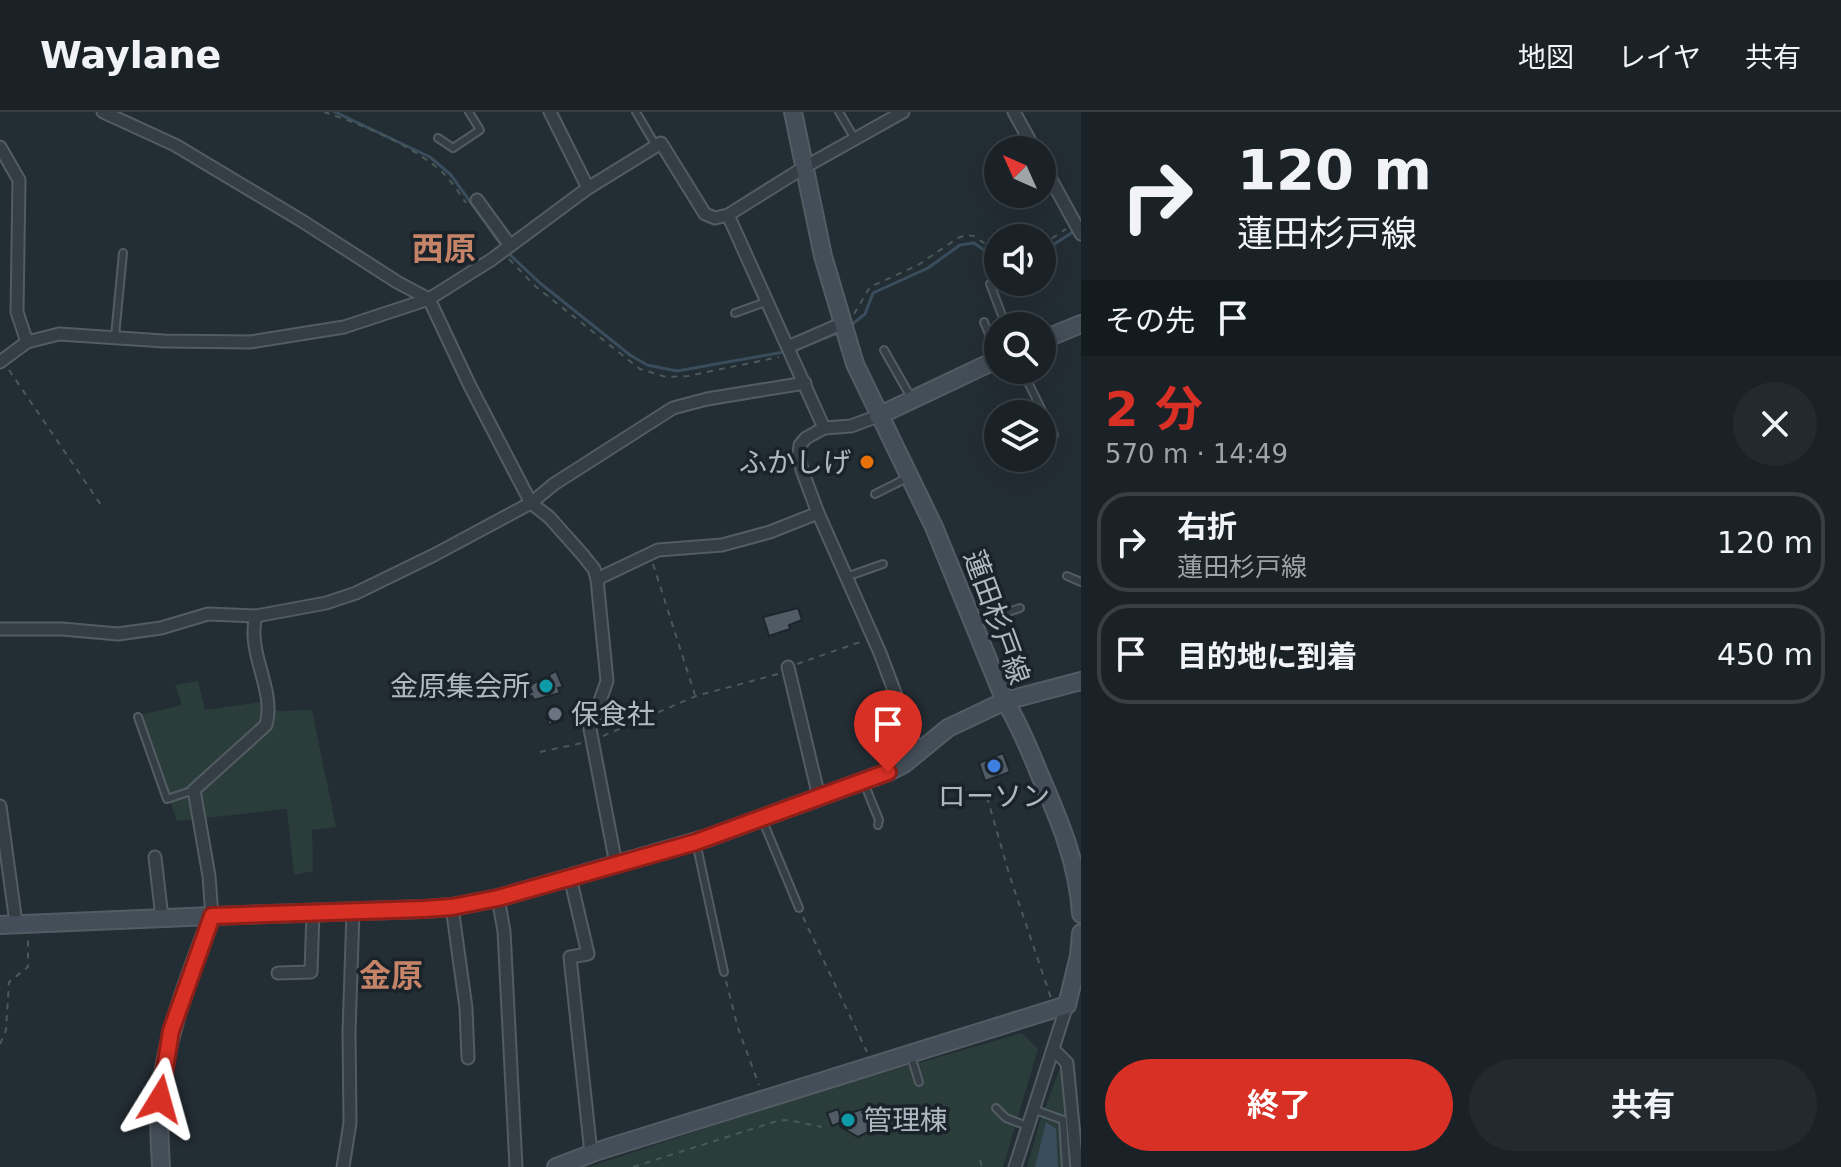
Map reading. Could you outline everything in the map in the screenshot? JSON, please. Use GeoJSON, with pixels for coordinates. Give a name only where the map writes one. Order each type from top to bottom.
{"type":"FeatureCollection","features":[{"type":"Feature","properties":{"kind":"main road","name":"蓮田杉戸線"},"geometry":{"type":"LineString","coordinates":[[15,924],[452,907],[498,898],[696,842],[863,781],[904,764],[948,728],[1005,701],[934,527],[855,364],[841,323],[803,168],[793,112]]}},
{"type":"Feature","properties":{"kind":"main road"},"geometry":{"type":"LineString","coordinates":[[1056,334],[1081,324]]}},
{"type":"Feature","properties":{"kind":"main road"},"geometry":{"type":"LineString","coordinates":[[878,416],[984,364]]}},
{"type":"Feature","properties":{"kind":"main road"},"geometry":{"type":"LineString","coordinates":[[1081,681],[1005,701],[1016,718],[1062,826],[1076,871],[1081,914]]}},
{"type":"Feature","properties":{"kind":"main road"},"geometry":{"type":"LineString","coordinates":[[161,1167],[160,1099],[166,1057],[187,983],[212,916]]}},
{"type":"Feature","properties":{"kind":"main road"},"geometry":{"type":"LineString","coordinates":[[556,1167],[591,1153],[1061,1007],[1079,956],[1081,933]]}},
{"type":"Feature","properties":{"kind":"street"},"geometry":{"type":"LineString","coordinates":[[103,112],[175,145],[429,299],[531,503],[549,517],[594,569],[607,681],[592,721],[591,741],[616,864]]}},
{"type":"Feature","properties":{"kind":"street"},"geometry":{"type":"LineString","coordinates":[[550,112],[588,188]]}},
{"type":"Feature","properties":{"kind":"street"},"geometry":{"type":"LineString","coordinates":[[2,360],[27,342],[59,334],[164,341],[250,342],[344,327],[429,299],[491,260],[588,188],[661,143],[705,214],[715,218],[728,215],[803,168],[903,112]]}},
{"type":"Feature","properties":{"kind":"street"},"geometry":{"type":"LineString","coordinates":[[1014,112],[1027,136]]}},
{"type":"Feature","properties":{"kind":"street"},"geometry":{"type":"LineString","coordinates":[[0,147],[19,180],[17,312],[27,342]]}},
{"type":"Feature","properties":{"kind":"street"},"geometry":{"type":"LineString","coordinates":[[1056,189],[1078,229]]}},
{"type":"Feature","properties":{"kind":"street"},"geometry":{"type":"LineString","coordinates":[[477,200],[505,247]]}},
{"type":"Feature","properties":{"kind":"street"},"geometry":{"type":"LineString","coordinates":[[728,215],[824,428]]}},
{"type":"Feature","properties":{"kind":"street"},"geometry":{"type":"LineString","coordinates":[[790,350],[841,323]]}},
{"type":"Feature","properties":{"kind":"street"},"geometry":{"type":"LineString","coordinates":[[0,629],[62,629],[118,634],[161,628],[208,614],[256,616],[326,603],[356,593],[434,555],[531,503],[566,476],[673,408],[707,399],[805,383]]}},
{"type":"Feature","properties":{"kind":"street"},"geometry":{"type":"LineString","coordinates":[[878,416],[851,426],[824,428],[806,438],[800,445],[799,454],[818,513],[873,637],[918,754]]}},
{"type":"Feature","properties":{"kind":"street"},"geometry":{"type":"LineString","coordinates":[[597,579],[658,550],[722,545],[770,532],[818,513]]}},
{"type":"Feature","properties":{"kind":"street"},"geometry":{"type":"LineString","coordinates":[[212,916],[209,876],[194,790],[266,725],[269,715],[253,636],[256,616]]}},
{"type":"Feature","properties":{"kind":"street"},"geometry":{"type":"LineString","coordinates":[[789,669],[819,797]]}},
{"type":"Feature","properties":{"kind":"street"},"geometry":{"type":"LineString","coordinates":[[0,806],[3,859],[15,924]]}},
{"type":"Feature","properties":{"kind":"street"},"geometry":{"type":"LineString","coordinates":[[155,857],[162,918]]}},
{"type":"Feature","properties":{"kind":"street"},"geometry":{"type":"LineString","coordinates":[[570,877],[588,954],[570,957],[591,1153]]}},
{"type":"Feature","properties":{"kind":"street"},"geometry":{"type":"LineString","coordinates":[[498,898],[504,931],[516,1167]]}},
{"type":"Feature","properties":{"kind":"street"},"geometry":{"type":"LineString","coordinates":[[452,907],[466,1008],[468,1058]]}},
{"type":"Feature","properties":{"kind":"street"},"geometry":{"type":"LineString","coordinates":[[278,973],[311,972],[313,912]]}},
{"type":"Feature","properties":{"kind":"street"},"geometry":{"type":"LineString","coordinates":[[343,1167],[350,1123],[353,912]]}},
{"type":"Feature","properties":{"kind":"street"},"geometry":{"type":"LineString","coordinates":[[1015,1167],[1053,1049],[1061,1007]]}},
{"type":"Feature","properties":{"kind":"street"},"geometry":{"type":"LineString","coordinates":[[1053,1049],[1067,1063],[1068,1121],[1077,1167]]}},
{"type":"Feature","properties":{"kind":"lane"},"geometry":{"type":"LineString","coordinates":[[438,138],[453,148],[480,130],[469,112]]}},
{"type":"Feature","properties":{"kind":"lane"},"geometry":{"type":"LineString","coordinates":[[636,112],[656,146]]}},
{"type":"Feature","properties":{"kind":"lane"},"geometry":{"type":"LineString","coordinates":[[839,112],[855,139]]}},
{"type":"Feature","properties":{"kind":"lane"},"geometry":{"type":"LineString","coordinates":[[115,336],[123,253]]}},
{"type":"Feature","properties":{"kind":"lane"},"geometry":{"type":"LineString","coordinates":[[735,313],[768,301]]}},
{"type":"Feature","properties":{"kind":"lane"},"geometry":{"type":"LineString","coordinates":[[884,350],[913,399]]}},
{"type":"Feature","properties":{"kind":"lane"},"geometry":{"type":"LineString","coordinates":[[875,494],[909,477]]}},
{"type":"Feature","properties":{"kind":"lane"},"geometry":{"type":"LineString","coordinates":[[846,577],[883,564]]}},
{"type":"Feature","properties":{"kind":"lane"},"geometry":{"type":"LineString","coordinates":[[1067,576],[1081,582]]}},
{"type":"Feature","properties":{"kind":"lane"},"geometry":{"type":"LineString","coordinates":[[975,623],[1020,608]]}},
{"type":"Feature","properties":{"kind":"lane"},"geometry":{"type":"LineString","coordinates":[[138,717],[167,799],[194,790]]}},
{"type":"Feature","properties":{"kind":"lane"},"geometry":{"type":"LineString","coordinates":[[863,781],[879,820],[878,825]]}},
{"type":"Feature","properties":{"kind":"lane"},"geometry":{"type":"LineString","coordinates":[[762,818],[799,908]]}},
{"type":"Feature","properties":{"kind":"lane"},"geometry":{"type":"LineString","coordinates":[[696,842],[724,972]]}},
{"type":"Feature","properties":{"kind":"lane"},"geometry":{"type":"LineString","coordinates":[[910,1053],[919,1082]]}},
{"type":"Feature","properties":{"kind":"lane"},"geometry":{"type":"LineString","coordinates":[[996,1108],[1006,1118],[1027,1126]]}},
{"type":"Feature","properties":{"kind":"lane"},"geometry":{"type":"LineString","coordinates":[[1033,1109],[1068,1121],[1066,1167]]}},
{"type":"Feature","properties":{"kind":"path"},"geometry":{"type":"LineString","coordinates":[[324,112],[427,160],[447,176],[474,213]]}},
{"type":"Feature","properties":{"kind":"path"},"geometry":{"type":"LineString","coordinates":[[1056,239],[1078,229]]}},
{"type":"Feature","properties":{"kind":"path"},"geometry":{"type":"LineString","coordinates":[[841,323],[854,314],[870,287],[918,265],[958,238],[974,236],[984,243]]}},
{"type":"Feature","properties":{"kind":"path"},"geometry":{"type":"LineString","coordinates":[[505,247],[535,286],[640,369],[666,377],[688,376],[790,350]]}},
{"type":"Feature","properties":{"kind":"path"},"geometry":{"type":"LineString","coordinates":[[2,360],[103,508]]}},
{"type":"Feature","properties":{"kind":"path"},"geometry":{"type":"LineString","coordinates":[[649,553],[696,696]]}},
{"type":"Feature","properties":{"kind":"path"},"geometry":{"type":"LineString","coordinates":[[540,752],[591,741],[696,696],[789,669],[873,637]]}},
{"type":"Feature","properties":{"kind":"path"},"geometry":{"type":"LineString","coordinates":[[987,797],[1019,907],[1061,1007]]}},
{"type":"Feature","properties":{"kind":"path"},"geometry":{"type":"LineString","coordinates":[[799,908],[873,1064]]}},
{"type":"Feature","properties":{"kind":"path"},"geometry":{"type":"LineString","coordinates":[[0,1044],[6,1030],[9,982],[28,967],[15,924]]}},
{"type":"Feature","properties":{"kind":"path"},"geometry":{"type":"LineString","coordinates":[[724,972],[738,1028],[764,1099]]}},
{"type":"Feature","properties":{"kind":"path"},"geometry":{"type":"LineString","coordinates":[[633,1167],[777,1121],[788,1120],[822,1127]]}},
{"type":"Feature","properties":{"kind":"path"},"geometry":{"type":"LineString","coordinates":[[980,1160],[982,1167]]}},
{"type":"Feature","properties":{"kind":"green space"},"geometry":{"type":"Polygon","coordinates":[[[198,681],[205,710],[261,702],[278,711],[312,710],[336,827],[312,830],[313,871],[294,875],[287,809],[177,821],[140,715],[182,705],[175,685],[198,681]]]}},
{"type":"Feature","properties":{"kind":"green space"},"geometry":{"type":"Polygon","coordinates":[[[1022,1033],[1038,1049],[1003,1167],[589,1167],[797,1098],[1022,1033]]]}},
{"type":"Feature","properties":{"kind":"green space"},"geometry":{"type":"Polygon","coordinates":[[[1062,1063],[1074,1167],[1027,1167],[1041,1118],[1062,1063]]]}},
{"type":"Feature","properties":{"kind":"water"},"geometry":{"type":"Polygon","coordinates":[[[1046,1122],[1056,1129],[1058,1167],[1035,1167],[1046,1122]]]}},
{"type":"Feature","properties":{"kind":"building"},"geometry":{"type":"Polygon","coordinates":[[[798,608],[802,620],[789,625],[790,629],[769,636],[763,617],[798,608]]]}},
{"type":"Feature","properties":{"kind":"building","name":"金原集会所"},"geometry":{"type":"Polygon","coordinates":[[[556,671],[563,687],[558,688],[560,693],[534,700],[530,697],[529,693],[532,692],[529,685],[543,679],[545,684],[552,682],[549,675],[556,671]]]}},
{"type":"Feature","properties":{"kind":"building","name":"保食社"},"geometry":{"type":"Polygon","coordinates":[[[555,705],[563,720],[549,725],[546,717],[550,715],[548,708],[555,705]]]}},
{"type":"Feature","properties":{"kind":"building"},"geometry":{"type":"Polygon","coordinates":[[[1003,753],[1010,772],[985,781],[979,763],[1003,753]]]}},
{"type":"Feature","properties":{"kind":"building","name":"管理棟"},"geometry":{"type":"Polygon","coordinates":[[[838,1109],[840,1116],[863,1109],[870,1131],[858,1137],[839,1123],[832,1126],[827,1113],[838,1109]]]}},
{"type":"Feature","properties":{"kind":"waterway"},"geometry":{"type":"LineString","coordinates":[[335,112],[430,157],[451,175],[502,246]]}},
{"type":"Feature","properties":{"kind":"waterway"},"geometry":{"type":"LineString","coordinates":[[1056,243],[1076,230]]}},
{"type":"Feature","properties":{"kind":"waterway"},"geometry":{"type":"LineString","coordinates":[[850,326],[865,314],[873,293],[928,268],[960,245],[974,243],[984,250]]}},
{"type":"Feature","properties":{"kind":"waterway"},"geometry":{"type":"LineString","coordinates":[[507,252],[540,283],[630,355],[647,365],[677,371],[784,352]]}},
{"type":"Feature","properties":{"kind":"waterway"},"geometry":{"type":"LineString","coordinates":[[792,351],[840,332]]}},
{"type":"Feature","properties":{"kind":"place","name":"ふかしげ"},"geometry":{"type":"Point","coordinates":[867,462]}},
{"type":"Feature","properties":{"kind":"place","name":"金原集会所"},"geometry":{"type":"Point","coordinates":[546,686]}},
{"type":"Feature","properties":{"kind":"place","name":"保食社"},"geometry":{"type":"Point","coordinates":[555,714]}},
{"type":"Feature","properties":{"kind":"place","name":"ローソン"},"geometry":{"type":"Point","coordinates":[994,766]}},
{"type":"Feature","properties":{"kind":"place","name":"管理棟"},"geometry":{"type":"Point","coordinates":[848,1120]}},
{"type":"Feature","properties":{"kind":"district","name":"西原"},"geometry":{"type":"Point","coordinates":[444,249]}},
{"type":"Feature","properties":{"kind":"district","name":"金原"},"geometry":{"type":"Point","coordinates":[391,976]}},
{"type":"Feature","properties":{"kind":"route"},"geometry":{"type":"LineString","coordinates":[[160,1099],[171,1031],[212,916],[424,909],[498,898],[707,838],[888,772]]}}]}
